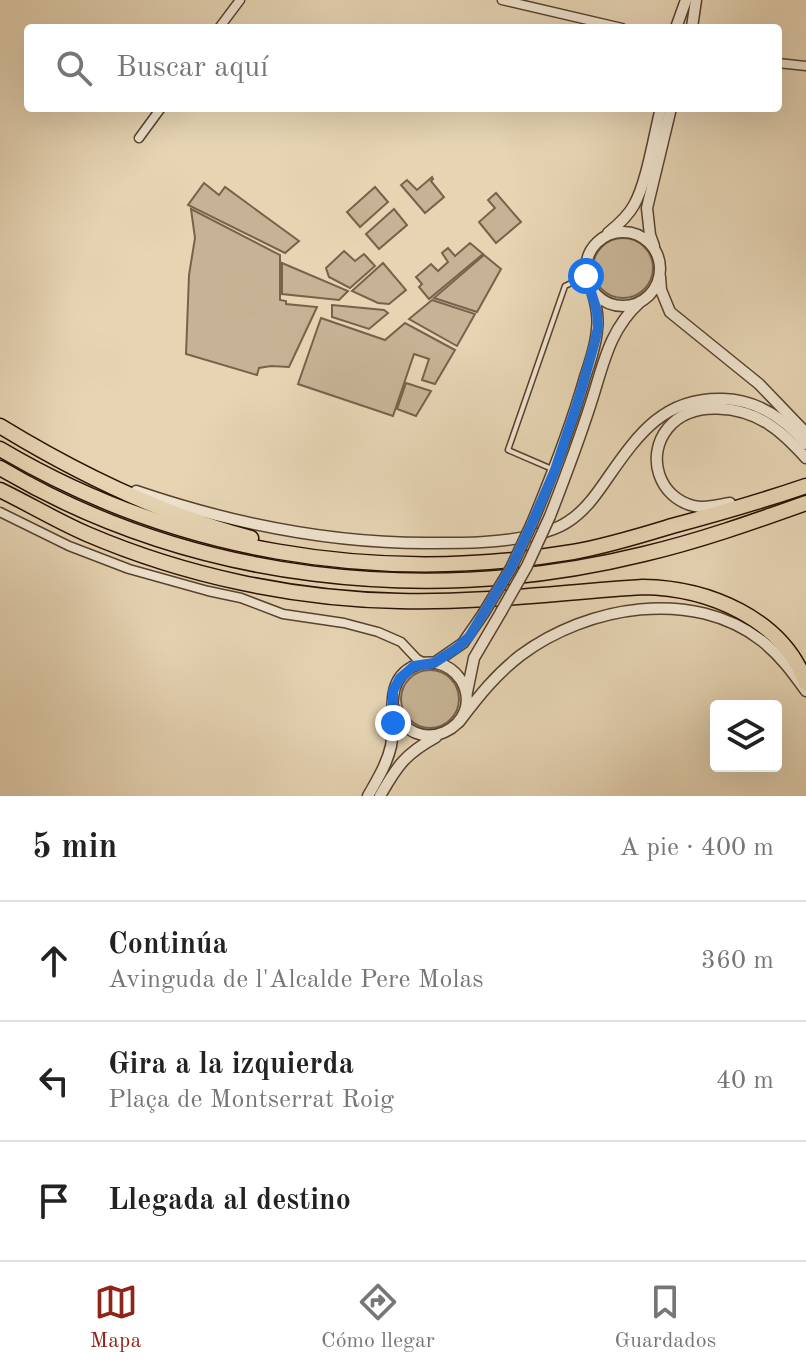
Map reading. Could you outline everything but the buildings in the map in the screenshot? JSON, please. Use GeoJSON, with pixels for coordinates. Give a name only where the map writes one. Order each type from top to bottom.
{"type":"FeatureCollection","features":[{"type":"Feature","properties":{"kind":"highway"},"geometry":{"type":"LineString","coordinates":[[0,426],[117,489],[206,525],[257,540],[326,554],[344,562]]}},
{"type":"Feature","properties":{"kind":"highway"},"geometry":{"type":"LineString","coordinates":[[0,449],[60,482],[151,520],[248,547],[344,562],[459,565],[546,556],[606,545],[806,486]]}},
{"type":"Feature","properties":{"kind":"highway"},"geometry":{"type":"LineString","coordinates":[[0,468],[69,504],[181,547],[241,562],[321,575],[386,581],[485,579],[566,569],[643,554],[740,527],[806,503]]}},
{"type":"Feature","properties":{"kind":"highway"},"geometry":{"type":"LineString","coordinates":[[697,519],[705,511],[806,478]]}},
{"type":"Feature","properties":{"kind":"highway"},"geometry":{"type":"LineString","coordinates":[[0,490],[86,533],[157,560],[239,582],[302,593],[366,600],[430,602],[643,587],[693,592],[729,605],[759,624],[794,660],[806,683]]}},
{"type":"Feature","properties":{"kind":"highway"},"geometry":{"type":"LineString","coordinates":[[31,505],[163,548],[181,547]]}},
{"type":"Feature","properties":{"kind":"highway"},"geometry":{"type":"LineString","coordinates":[[740,527],[806,512]]}},
{"type":"Feature","properties":{"kind":"street"},"geometry":{"type":"LineString","coordinates":[[222,24],[240,0]]}},
{"type":"Feature","properties":{"kind":"street"},"geometry":{"type":"LineString","coordinates":[[502,0],[605,24]]}},
{"type":"Feature","properties":{"kind":"street"},"geometry":{"type":"LineString","coordinates":[[675,24],[686,0]]}},
{"type":"Feature","properties":{"kind":"street"},"geometry":{"type":"LineString","coordinates":[[693,24],[696,0]]}},
{"type":"Feature","properties":{"kind":"street"},"geometry":{"type":"LineString","coordinates":[[782,63],[806,66]]}},
{"type":"Feature","properties":{"kind":"street"},"geometry":{"type":"LineString","coordinates":[[139,138],[158,112]]}},
{"type":"Feature","properties":{"kind":"street"},"geometry":{"type":"LineString","coordinates":[[404,672],[429,663],[463,643],[511,568],[532,523],[555,470],[598,328],[597,311],[588,281],[586,264],[589,253],[634,205],[641,189],[660,112]]}},
{"type":"Feature","properties":{"kind":"street"},"geometry":{"type":"LineString","coordinates":[[670,112],[647,208],[650,235],[660,263],[661,290],[670,312],[759,384],[806,433]]}},
{"type":"Feature","properties":{"kind":"street"},"geometry":{"type":"LineString","coordinates":[[604,237],[627,232],[639,235],[656,252]]}},
{"type":"Feature","properties":{"kind":"street"},"geometry":{"type":"LineString","coordinates":[[459,722],[466,706],[474,658],[527,566],[550,516],[612,339],[627,313],[649,295],[660,275]]}},
{"type":"Feature","properties":{"kind":"street"},"geometry":{"type":"LineString","coordinates":[[588,281],[598,296],[607,302],[618,306],[640,302]]}},
{"type":"Feature","properties":{"kind":"street"},"geometry":{"type":"LineString","coordinates":[[92,475],[199,511],[295,533],[368,541],[490,542],[534,535],[558,528],[569,521],[598,491],[642,432],[653,421],[683,405],[708,399],[745,402],[785,423],[806,444]]}},
{"type":"Feature","properties":{"kind":"street"},"geometry":{"type":"LineString","coordinates":[[730,503],[695,507],[675,497],[663,484],[657,472],[657,449],[668,428],[679,419],[709,409],[745,413],[779,431],[805,457]]}},
{"type":"Feature","properties":{"kind":"street"},"geometry":{"type":"LineString","coordinates":[[0,512],[69,546],[129,569],[241,598],[283,614],[344,623],[378,632],[401,642],[417,659],[442,665],[456,674],[462,681],[466,698]]}},
{"type":"Feature","properties":{"kind":"street"},"geometry":{"type":"LineString","coordinates":[[380,796],[401,762],[454,727],[486,687],[520,656],[549,637],[617,613],[646,609],[697,612],[725,619],[752,633],[774,651],[806,691]]}},
{"type":"Feature","properties":{"kind":"street"},"geometry":{"type":"LineString","coordinates":[[368,796],[388,756],[393,732],[393,691],[409,663],[409,650]]}},
{"type":"Feature","properties":{"kind":"street"},"geometry":{"type":"LineString","coordinates":[[393,706],[402,724],[411,731],[441,735]]}},
{"type":"Feature","properties":{"kind":"lane"},"geometry":{"type":"LineString","coordinates":[[555,470],[508,450],[565,286],[588,281]]}},
{"type":"Feature","properties":{"kind":"shaded area"},"geometry":{"type":"Polygon","coordinates":[[[432,177],[431,181],[444,197],[425,213],[401,185],[407,180],[417,190],[432,177]]]}},
{"type":"Feature","properties":{"kind":"shaded area"},"geometry":{"type":"Polygon","coordinates":[[[204,183],[219,195],[225,187],[299,241],[285,253],[188,205],[204,183]]]}},
{"type":"Feature","properties":{"kind":"shaded area"},"geometry":{"type":"Polygon","coordinates":[[[375,187],[388,202],[360,227],[347,212],[375,187]]]}},
{"type":"Feature","properties":{"kind":"shaded area"},"geometry":{"type":"Polygon","coordinates":[[[496,193],[521,222],[496,243],[479,222],[495,208],[488,200],[496,193]]]}},
{"type":"Feature","properties":{"kind":"shaded area"},"geometry":{"type":"Polygon","coordinates":[[[191,209],[280,255],[280,300],[286,301],[286,304],[317,307],[289,367],[259,368],[257,375],[186,354],[189,275],[195,238],[191,209]]]}},
{"type":"Feature","properties":{"kind":"shaded area"},"geometry":{"type":"Polygon","coordinates":[[[394,209],[407,225],[379,249],[366,234],[394,209]]]}},
{"type":"Feature","properties":{"kind":"shaded area"},"geometry":{"type":"Polygon","coordinates":[[[623,238],[644,247],[653,268],[644,289],[623,298],[602,289],[593,268],[602,247],[623,238]]]}},
{"type":"Feature","properties":{"kind":"shaded area"},"geometry":{"type":"Polygon","coordinates":[[[470,243],[483,254],[429,299],[419,287],[422,284],[416,277],[431,264],[438,271],[448,262],[442,253],[448,248],[455,256],[470,243]]]}},
{"type":"Feature","properties":{"kind":"shaded area"},"geometry":{"type":"Polygon","coordinates":[[[344,251],[355,261],[364,254],[375,266],[350,288],[329,277],[326,268],[344,251]]]}},
{"type":"Feature","properties":{"kind":"shaded area"},"geometry":{"type":"Polygon","coordinates":[[[484,255],[501,269],[477,312],[434,298],[484,255]]]}},
{"type":"Feature","properties":{"kind":"shaded area"},"geometry":{"type":"Polygon","coordinates":[[[282,263],[348,291],[339,300],[282,294],[282,263]]]}},
{"type":"Feature","properties":{"kind":"shaded area"},"geometry":{"type":"Polygon","coordinates":[[[383,263],[406,290],[389,304],[378,303],[352,291],[383,263]]]}},
{"type":"Feature","properties":{"kind":"shaded area"},"geometry":{"type":"Polygon","coordinates":[[[432,300],[475,314],[457,346],[409,319],[432,300]]]}},
{"type":"Feature","properties":{"kind":"shaded area"},"geometry":{"type":"Polygon","coordinates":[[[332,305],[384,310],[388,313],[369,329],[332,317],[332,305]]]}},
{"type":"Feature","properties":{"kind":"shaded area"},"geometry":{"type":"Polygon","coordinates":[[[321,318],[385,340],[405,323],[455,350],[435,384],[422,380],[429,359],[414,354],[393,416],[298,384],[321,318]]]}},
{"type":"Feature","properties":{"kind":"shaded area"},"geometry":{"type":"Polygon","coordinates":[[[406,383],[431,391],[416,416],[397,409],[406,383]]]}},
{"type":"Feature","properties":{"kind":"shaded area"},"geometry":{"type":"Polygon","coordinates":[[[430,670],[450,679],[459,699],[450,719],[430,728],[410,719],[401,699],[410,679],[430,670]]]}},
{"type":"Feature","properties":{"kind":"route"},"geometry":{"type":"LineString","coordinates":[[393,723],[393,691],[396,684],[404,672],[414,666],[434,663],[469,637],[511,568],[555,470],[598,328],[595,300],[586,276]]}}]}
